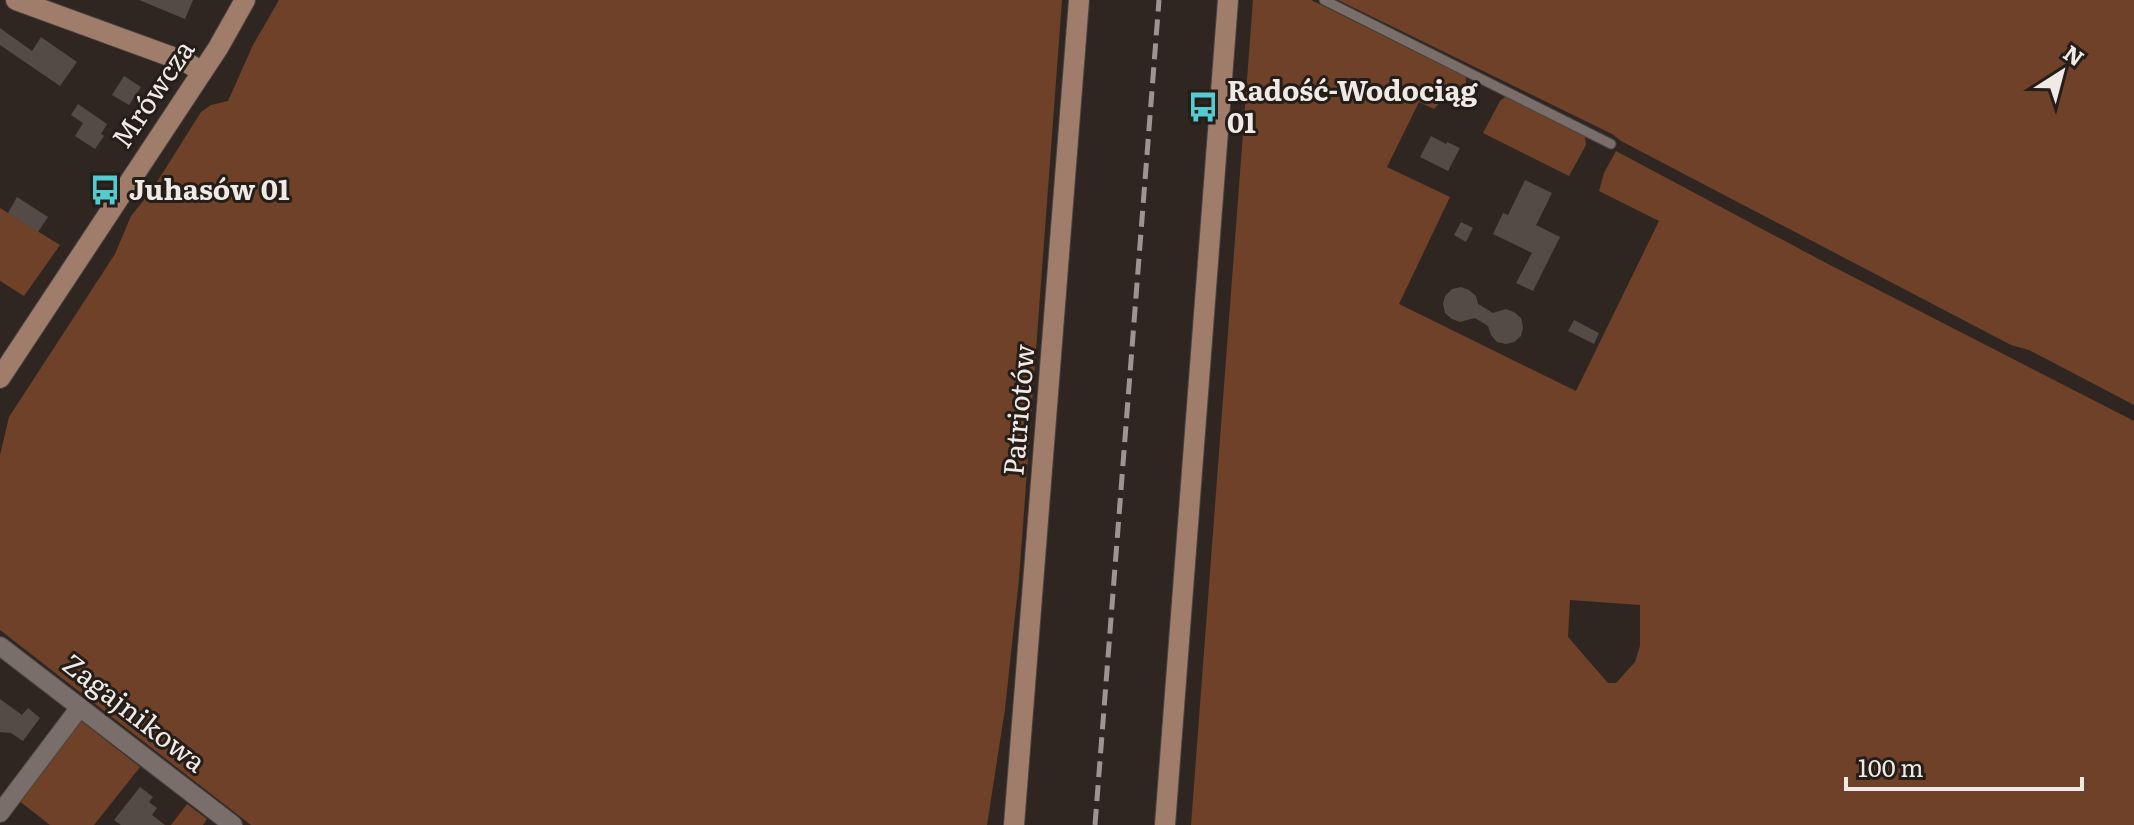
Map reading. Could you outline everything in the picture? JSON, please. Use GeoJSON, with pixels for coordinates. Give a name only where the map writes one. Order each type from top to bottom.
{"type":"FeatureCollection","features":[{"type":"Feature","properties":{"kind":"main road"},"geometry":{"type":"LineString","coordinates":[[16,0],[186,62],[202,72]]}},
{"type":"Feature","properties":{"kind":"main road","name":"Mrówcza"},"geometry":{"type":"LineString","coordinates":[[0,378],[202,72],[245,0]]}},
{"type":"Feature","properties":{"kind":"main road","name":"Patriotów"},"geometry":{"type":"LineString","coordinates":[[1014,825],[1079,0]]}},
{"type":"Feature","properties":{"kind":"main road"},"geometry":{"type":"LineString","coordinates":[[1165,825],[1228,0]]}},
{"type":"Feature","properties":{"kind":"street","name":"Zagajnikowa"},"geometry":{"type":"LineString","coordinates":[[0,646],[220,821]]}},
{"type":"Feature","properties":{"kind":"street"},"geometry":{"type":"LineString","coordinates":[[0,813],[80,707]]}},
{"type":"Feature","properties":{"kind":"lane"},"geometry":{"type":"LineString","coordinates":[[1324,0],[1611,144]]}},
{"type":"Feature","properties":{"kind":"shaded area"},"geometry":{"type":"Polygon","coordinates":[[[279,0],[1062,0],[1019,579],[1005,709],[987,825],[251,825],[0,630],[0,455],[9,417],[115,254],[131,216],[152,190],[201,112],[211,105],[228,101],[253,45],[279,0]]]}},
{"type":"Feature","properties":{"kind":"shaded area"},"geometry":{"type":"Polygon","coordinates":[[[1253,0],[1311,0],[1466,77],[1464,92],[1446,96],[1434,109],[1419,102],[1387,167],[1450,197],[1399,304],[1576,391],[1659,221],[1599,191],[1604,173],[1616,151],[2134,421],[2134,825],[1191,825],[1253,0]],[[1570,600],[1568,637],[1608,683],[1616,683],[1635,662],[1640,646],[1640,605],[1570,600]]]}},
{"type":"Feature","properties":{"kind":"shaded area"},"geometry":{"type":"Polygon","coordinates":[[[1338,0],[2134,0],[2134,405],[2029,350],[2011,345],[1612,134],[1338,0]]]}},
{"type":"Feature","properties":{"kind":"shaded area"},"geometry":{"type":"Polygon","coordinates":[[[1506,96],[1585,136],[1586,145],[1569,176],[1483,133],[1500,101],[1506,96]]]}},
{"type":"Feature","properties":{"kind":"shaded area"},"geometry":{"type":"Polygon","coordinates":[[[0,208],[60,245],[24,296],[0,281],[0,208]]]}},
{"type":"Feature","properties":{"kind":"shaded area"},"geometry":{"type":"Polygon","coordinates":[[[80,720],[140,767],[94,825],[50,825],[18,800],[80,720]]]}},
{"type":"Feature","properties":{"kind":"shaded area"},"geometry":{"type":"Polygon","coordinates":[[[187,804],[207,819],[203,825],[171,825],[187,804]]]}},
{"type":"Feature","properties":{"kind":"building"},"geometry":{"type":"Polygon","coordinates":[[[139,0],[193,0],[185,19],[139,0]]]}},
{"type":"Feature","properties":{"kind":"building"},"geometry":{"type":"Polygon","coordinates":[[[0,28],[32,51],[41,37],[77,62],[60,86],[0,45],[0,28]]]}},
{"type":"Feature","properties":{"kind":"building"},"geometry":{"type":"Polygon","coordinates":[[[124,76],[141,87],[129,105],[112,95],[124,76]]]}},
{"type":"Feature","properties":{"kind":"building"},"geometry":{"type":"Polygon","coordinates":[[[78,104],[107,124],[101,134],[104,136],[95,149],[75,136],[83,123],[71,115],[78,104]]]}},
{"type":"Feature","properties":{"kind":"building"},"geometry":{"type":"Polygon","coordinates":[[[1431,136],[1460,148],[1448,171],[1420,157],[1431,136]]]}},
{"type":"Feature","properties":{"kind":"building"},"geometry":{"type":"Polygon","coordinates":[[[1525,180],[1552,193],[1536,225],[1560,237],[1533,291],[1516,283],[1532,253],[1493,234],[1503,213],[1508,215],[1525,180]]]}},
{"type":"Feature","properties":{"kind":"building"},"geometry":{"type":"Polygon","coordinates":[[[17,197],[48,217],[38,232],[8,213],[17,197]]]}},
{"type":"Feature","properties":{"kind":"building"},"geometry":{"type":"Polygon","coordinates":[[[1461,222],[1473,228],[1466,242],[1454,235],[1461,222]]]}},
{"type":"Feature","properties":{"kind":"building"},"geometry":{"type":"Polygon","coordinates":[[[1461,287],[1469,290],[1476,296],[1478,304],[1493,313],[1506,309],[1514,312],[1521,318],[1521,336],[1506,344],[1497,342],[1488,326],[1475,318],[1460,322],[1452,319],[1445,313],[1445,296],[1452,289],[1461,287]]]}},
{"type":"Feature","properties":{"kind":"building"},"geometry":{"type":"Polygon","coordinates":[[[1574,320],[1599,333],[1594,344],[1568,331],[1574,320]]]}},
{"type":"Feature","properties":{"kind":"building"},"geometry":{"type":"Polygon","coordinates":[[[0,699],[22,715],[28,708],[40,718],[23,741],[11,733],[0,732],[0,699]]]}},
{"type":"Feature","properties":{"kind":"building"},"geometry":{"type":"Polygon","coordinates":[[[140,787],[153,797],[149,802],[157,808],[152,815],[165,825],[121,825],[114,820],[140,787]]]}},
{"type":"Feature","properties":{"kind":"railway"},"geometry":{"type":"LineString","coordinates":[[1095,825],[1159,0]]}},
{"type":"Feature","properties":{"kind":"place","name":"Radość-Wodociąg 01"},"geometry":{"type":"Point","coordinates":[1203,107]}},
{"type":"Feature","properties":{"kind":"place","name":"Juhasów 01"},"geometry":{"type":"Point","coordinates":[105,190]}}]}
